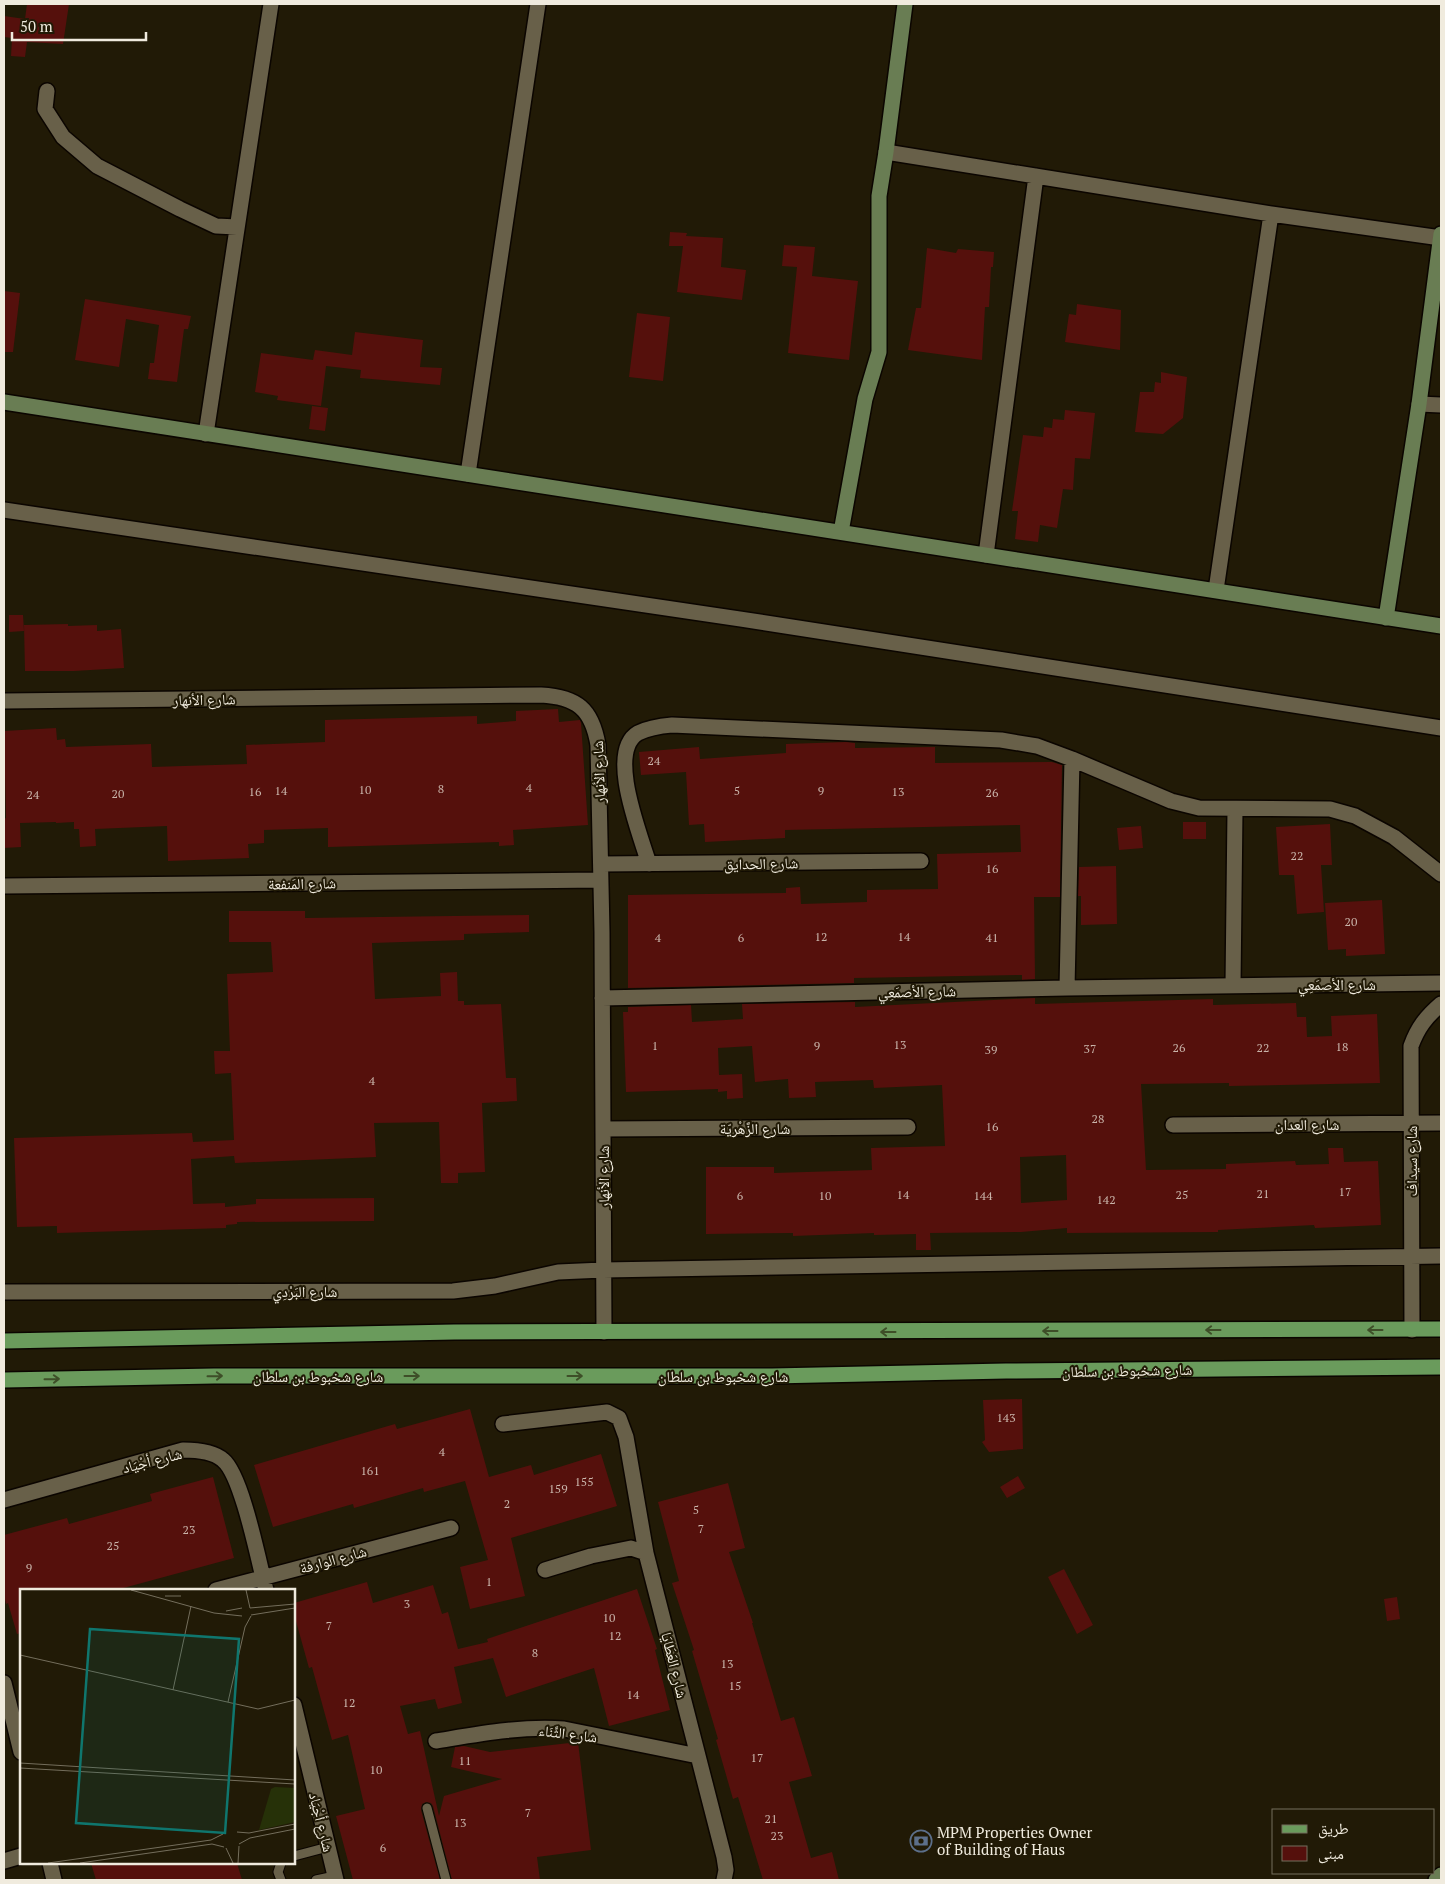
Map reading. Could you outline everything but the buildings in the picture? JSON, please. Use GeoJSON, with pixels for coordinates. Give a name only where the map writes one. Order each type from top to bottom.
{"type":"FeatureCollection","features":[{"type":"Feature","properties":{"kind":"main road"},"geometry":{"type":"LineString","coordinates":[[4,1341],[444,1332],[1441,1329]]}},
{"type":"Feature","properties":{"kind":"main road","name":"شارع شخبوط بن سلطان"},"geometry":{"type":"LineString","coordinates":[[4,1380],[214,1376],[772,1376],[996,1371],[1441,1367]]}},
{"type":"Feature","properties":{"kind":"street"},"geometry":{"type":"LineString","coordinates":[[206,434],[271,4]]}},
{"type":"Feature","properties":{"kind":"street"},"geometry":{"type":"LineString","coordinates":[[468,474],[538,4]]}},
{"type":"Feature","properties":{"kind":"street"},"geometry":{"type":"LineString","coordinates":[[841,532],[865,399],[879,352],[879,196],[905,4]]}},
{"type":"Feature","properties":{"kind":"street"},"geometry":{"type":"LineString","coordinates":[[48,91],[46,109],[63,137],[97,166],[216,226],[237,227]]}},
{"type":"Feature","properties":{"kind":"street"},"geometry":{"type":"LineString","coordinates":[[886,152],[1271,214],[1441,236],[1439,266],[1386,618]]}},
{"type":"Feature","properties":{"kind":"street"},"geometry":{"type":"LineString","coordinates":[[986,555],[1036,176]]}},
{"type":"Feature","properties":{"kind":"street"},"geometry":{"type":"LineString","coordinates":[[1216,590],[1271,214]]}},
{"type":"Feature","properties":{"kind":"street"},"geometry":{"type":"LineString","coordinates":[[4,402],[1441,626]]}},
{"type":"Feature","properties":{"kind":"street"},"geometry":{"type":"LineString","coordinates":[[1419,404],[1441,404]]}},
{"type":"Feature","properties":{"kind":"street"},"geometry":{"type":"LineString","coordinates":[[4,510],[479,579],[1138,679],[1441,728]]}},
{"type":"Feature","properties":{"kind":"street","name":"شارع الأنهار"},"geometry":{"type":"LineString","coordinates":[[4,701],[541,694],[570,700],[584,708],[591,718],[598,745],[601,880],[604,1332]]}},
{"type":"Feature","properties":{"kind":"street"},"geometry":{"type":"LineString","coordinates":[[648,864],[624,772],[627,746],[637,734],[656,727],[672,725],[1001,740],[1037,746],[1072,758],[1171,801],[1200,808],[1235,810],[1330,808],[1355,816],[1394,837],[1441,874]]}},
{"type":"Feature","properties":{"kind":"street"},"geometry":{"type":"LineString","coordinates":[[1067,988],[1072,758]]}},
{"type":"Feature","properties":{"kind":"street"},"geometry":{"type":"LineString","coordinates":[[1233,985],[1235,810]]}},
{"type":"Feature","properties":{"kind":"street","name":"شارع الحدايق"},"geometry":{"type":"LineString","coordinates":[[600,864],[921,861]]}},
{"type":"Feature","properties":{"kind":"street","name":"شارع المَنفعة"},"geometry":{"type":"LineString","coordinates":[[4,886],[601,880]]}},
{"type":"Feature","properties":{"kind":"street","name":"شارع الأصمَعِي"},"geometry":{"type":"LineString","coordinates":[[602,998],[1233,985],[1441,983]]}},
{"type":"Feature","properties":{"kind":"street","name":"شارع سيداف"},"geometry":{"type":"LineString","coordinates":[[1412,1330],[1411,1046],[1417,1030],[1441,1004]]}},
{"type":"Feature","properties":{"kind":"street","name":"شارع العدان"},"geometry":{"type":"LineString","coordinates":[[1173,1125],[1441,1123]]}},
{"type":"Feature","properties":{"kind":"street","name":"شارع الزَّهْريّة"},"geometry":{"type":"LineString","coordinates":[[603,1129],[908,1127]]}},
{"type":"Feature","properties":{"kind":"street","name":"شارع البَرْدِي"},"geometry":{"type":"LineString","coordinates":[[4,1292],[453,1291],[495,1286],[558,1272],[603,1270],[1441,1256]]}},
{"type":"Feature","properties":{"kind":"street","name":"شارع العَطَايَا"},"geometry":{"type":"LineString","coordinates":[[503,1424],[607,1412],[620,1418],[626,1437],[646,1553],[724,1857],[726,1870],[724,1880]]}},
{"type":"Feature","properties":{"kind":"street","name":"شارع أجْيَاد"},"geometry":{"type":"LineString","coordinates":[[4,1500],[183,1450],[197,1450],[210,1453],[222,1458],[231,1468],[238,1485],[264,1584]]}},
{"type":"Feature","properties":{"kind":"street","name":"شارع الوارفة"},"geometry":{"type":"LineString","coordinates":[[224,1589],[264,1584],[452,1528]]}},
{"type":"Feature","properties":{"kind":"street"},"geometry":{"type":"LineString","coordinates":[[545,1570],[591,1556],[631,1548],[646,1553]]}},
{"type":"Feature","properties":{"kind":"street"},"geometry":{"type":"LineString","coordinates":[[4,1683],[20,1748]]}},
{"type":"Feature","properties":{"kind":"street","name":"شارع أجْيَاد"},"geometry":{"type":"LineString","coordinates":[[295,1709],[336,1878]]}},
{"type":"Feature","properties":{"kind":"street","name":"شارع الثَّنَاء"},"geometry":{"type":"LineString","coordinates":[[436,1741],[503,1730],[546,1728],[698,1756]]}},
{"type":"Feature","properties":{"kind":"street"},"geometry":{"type":"LineString","coordinates":[[4,1861],[20,1856]]}},
{"type":"Feature","properties":{"kind":"street"},"geometry":{"type":"LineString","coordinates":[[50,1864],[54,1880]]}},
{"type":"Feature","properties":{"kind":"street"},"geometry":{"type":"LineString","coordinates":[[1436,1880],[1441,1875]]}},
{"type":"Feature","properties":{"kind":"lane"},"geometry":{"type":"LineString","coordinates":[[427,1808],[446,1880]]}},
{"type":"Feature","properties":{"kind":"lane"},"geometry":{"type":"LineString","coordinates":[[295,1856],[328,1847]]}},
{"type":"Feature","properties":{"kind":"lane"},"geometry":{"type":"LineString","coordinates":[[281,1864],[278,1872],[281,1880]]}},
{"type":"Feature","properties":{"kind":"lane"},"geometry":{"type":"LineString","coordinates":[[316,1880],[336,1878]]}},
{"type":"Feature","properties":{"kind":"place","name":"MPM Properties Owner of Building of Haus"},"geometry":{"type":"Point","coordinates":[921,1841]}}]}
